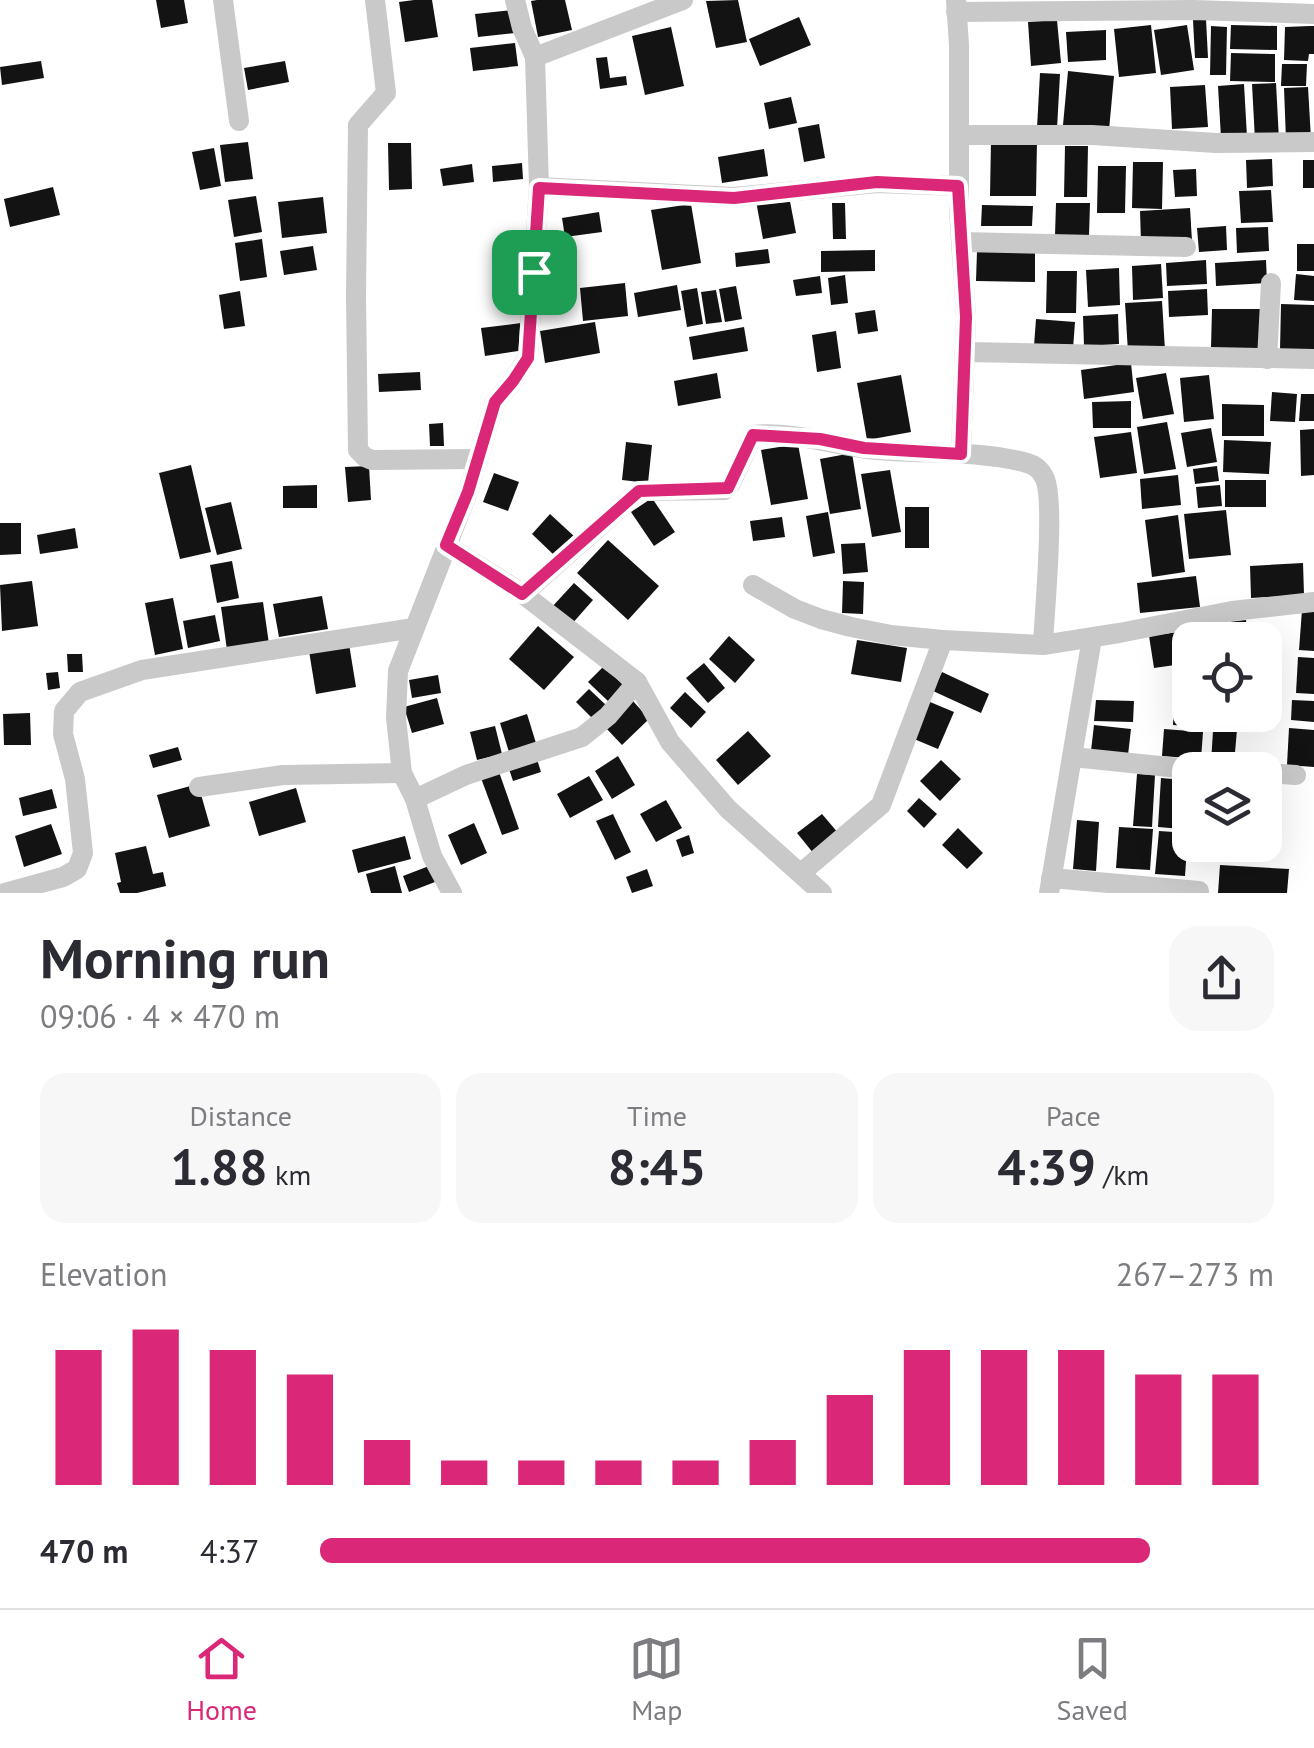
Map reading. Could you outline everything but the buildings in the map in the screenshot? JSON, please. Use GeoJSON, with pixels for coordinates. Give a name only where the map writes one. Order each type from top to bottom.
{"type":"FeatureCollection","features":[{"type":"Feature","properties":{"kind":"street"},"geometry":{"type":"LineString","coordinates":[[223,0],[239,121]]}},
{"type":"Feature","properties":{"kind":"street"},"geometry":{"type":"LineString","coordinates":[[376,0],[386,93],[358,125],[358,450],[372,460],[478,460]]}},
{"type":"Feature","properties":{"kind":"street"},"geometry":{"type":"LineString","coordinates":[[452,893],[432,856],[415,800],[402,773],[396,718],[398,671],[468,492],[495,402],[528,358],[539,188],[535,56],[515,0]]}},
{"type":"Feature","properties":{"kind":"street"},"geometry":{"type":"LineString","coordinates":[[535,56],[683,0]]}},
{"type":"Feature","properties":{"kind":"street"},"geometry":{"type":"LineString","coordinates":[[961,454],[966,317],[958,186],[956,6],[1314,14]]}},
{"type":"Feature","properties":{"kind":"street"},"geometry":{"type":"LineString","coordinates":[[959,136],[1092,135],[1216,144],[1314,142]]}},
{"type":"Feature","properties":{"kind":"street"},"geometry":{"type":"LineString","coordinates":[[539,188],[734,198],[877,182],[958,186]]}},
{"type":"Feature","properties":{"kind":"street"},"geometry":{"type":"LineString","coordinates":[[961,242],[1186,247]]}},
{"type":"Feature","properties":{"kind":"street"},"geometry":{"type":"LineString","coordinates":[[1267,359],[1272,284]]}},
{"type":"Feature","properties":{"kind":"street"},"geometry":{"type":"LineString","coordinates":[[966,352],[1314,359]]}},
{"type":"Feature","properties":{"kind":"street"},"geometry":{"type":"LineString","coordinates":[[522,594],[639,491],[728,488],[753,435],[820,439],[879,450],[961,454],[1033,464],[1048,485],[1043,645]]}},
{"type":"Feature","properties":{"kind":"street"},"geometry":{"type":"LineString","coordinates":[[446,545],[522,594],[637,682],[670,742],[728,809],[822,893]]}},
{"type":"Feature","properties":{"kind":"street"},"geometry":{"type":"LineString","coordinates":[[753,585],[821,620],[943,640],[1043,645],[1232,611],[1314,602]]}},
{"type":"Feature","properties":{"kind":"street"},"geometry":{"type":"LineString","coordinates":[[5,893],[64,878],[77,868],[83,853],[75,779],[63,734],[64,711],[80,692],[142,670],[414,628]]}},
{"type":"Feature","properties":{"kind":"street"},"geometry":{"type":"LineString","coordinates":[[1092,638],[1050,886],[1199,892]]}},
{"type":"Feature","properties":{"kind":"street"},"geometry":{"type":"LineString","coordinates":[[800,873],[881,806],[943,640]]}},
{"type":"Feature","properties":{"kind":"street"},"geometry":{"type":"LineString","coordinates":[[415,800],[466,775],[582,737],[608,716],[637,682]]}},
{"type":"Feature","properties":{"kind":"street"},"geometry":{"type":"LineString","coordinates":[[1073,758],[1172,768]]}},
{"type":"Feature","properties":{"kind":"street"},"geometry":{"type":"LineString","coordinates":[[199,787],[283,775],[402,773]]}},
{"type":"Feature","properties":{"kind":"street"},"geometry":{"type":"LineString","coordinates":[[1282,775],[1296,776]]}},
{"type":"Feature","properties":{"kind":"route"},"geometry":{"type":"LineString","coordinates":[[877,182],[958,186],[966,317],[961,454],[753,435],[728,488],[639,491],[522,594],[446,545],[468,492],[495,402],[528,358],[534,272],[539,188],[734,198],[877,182]]}}]}
